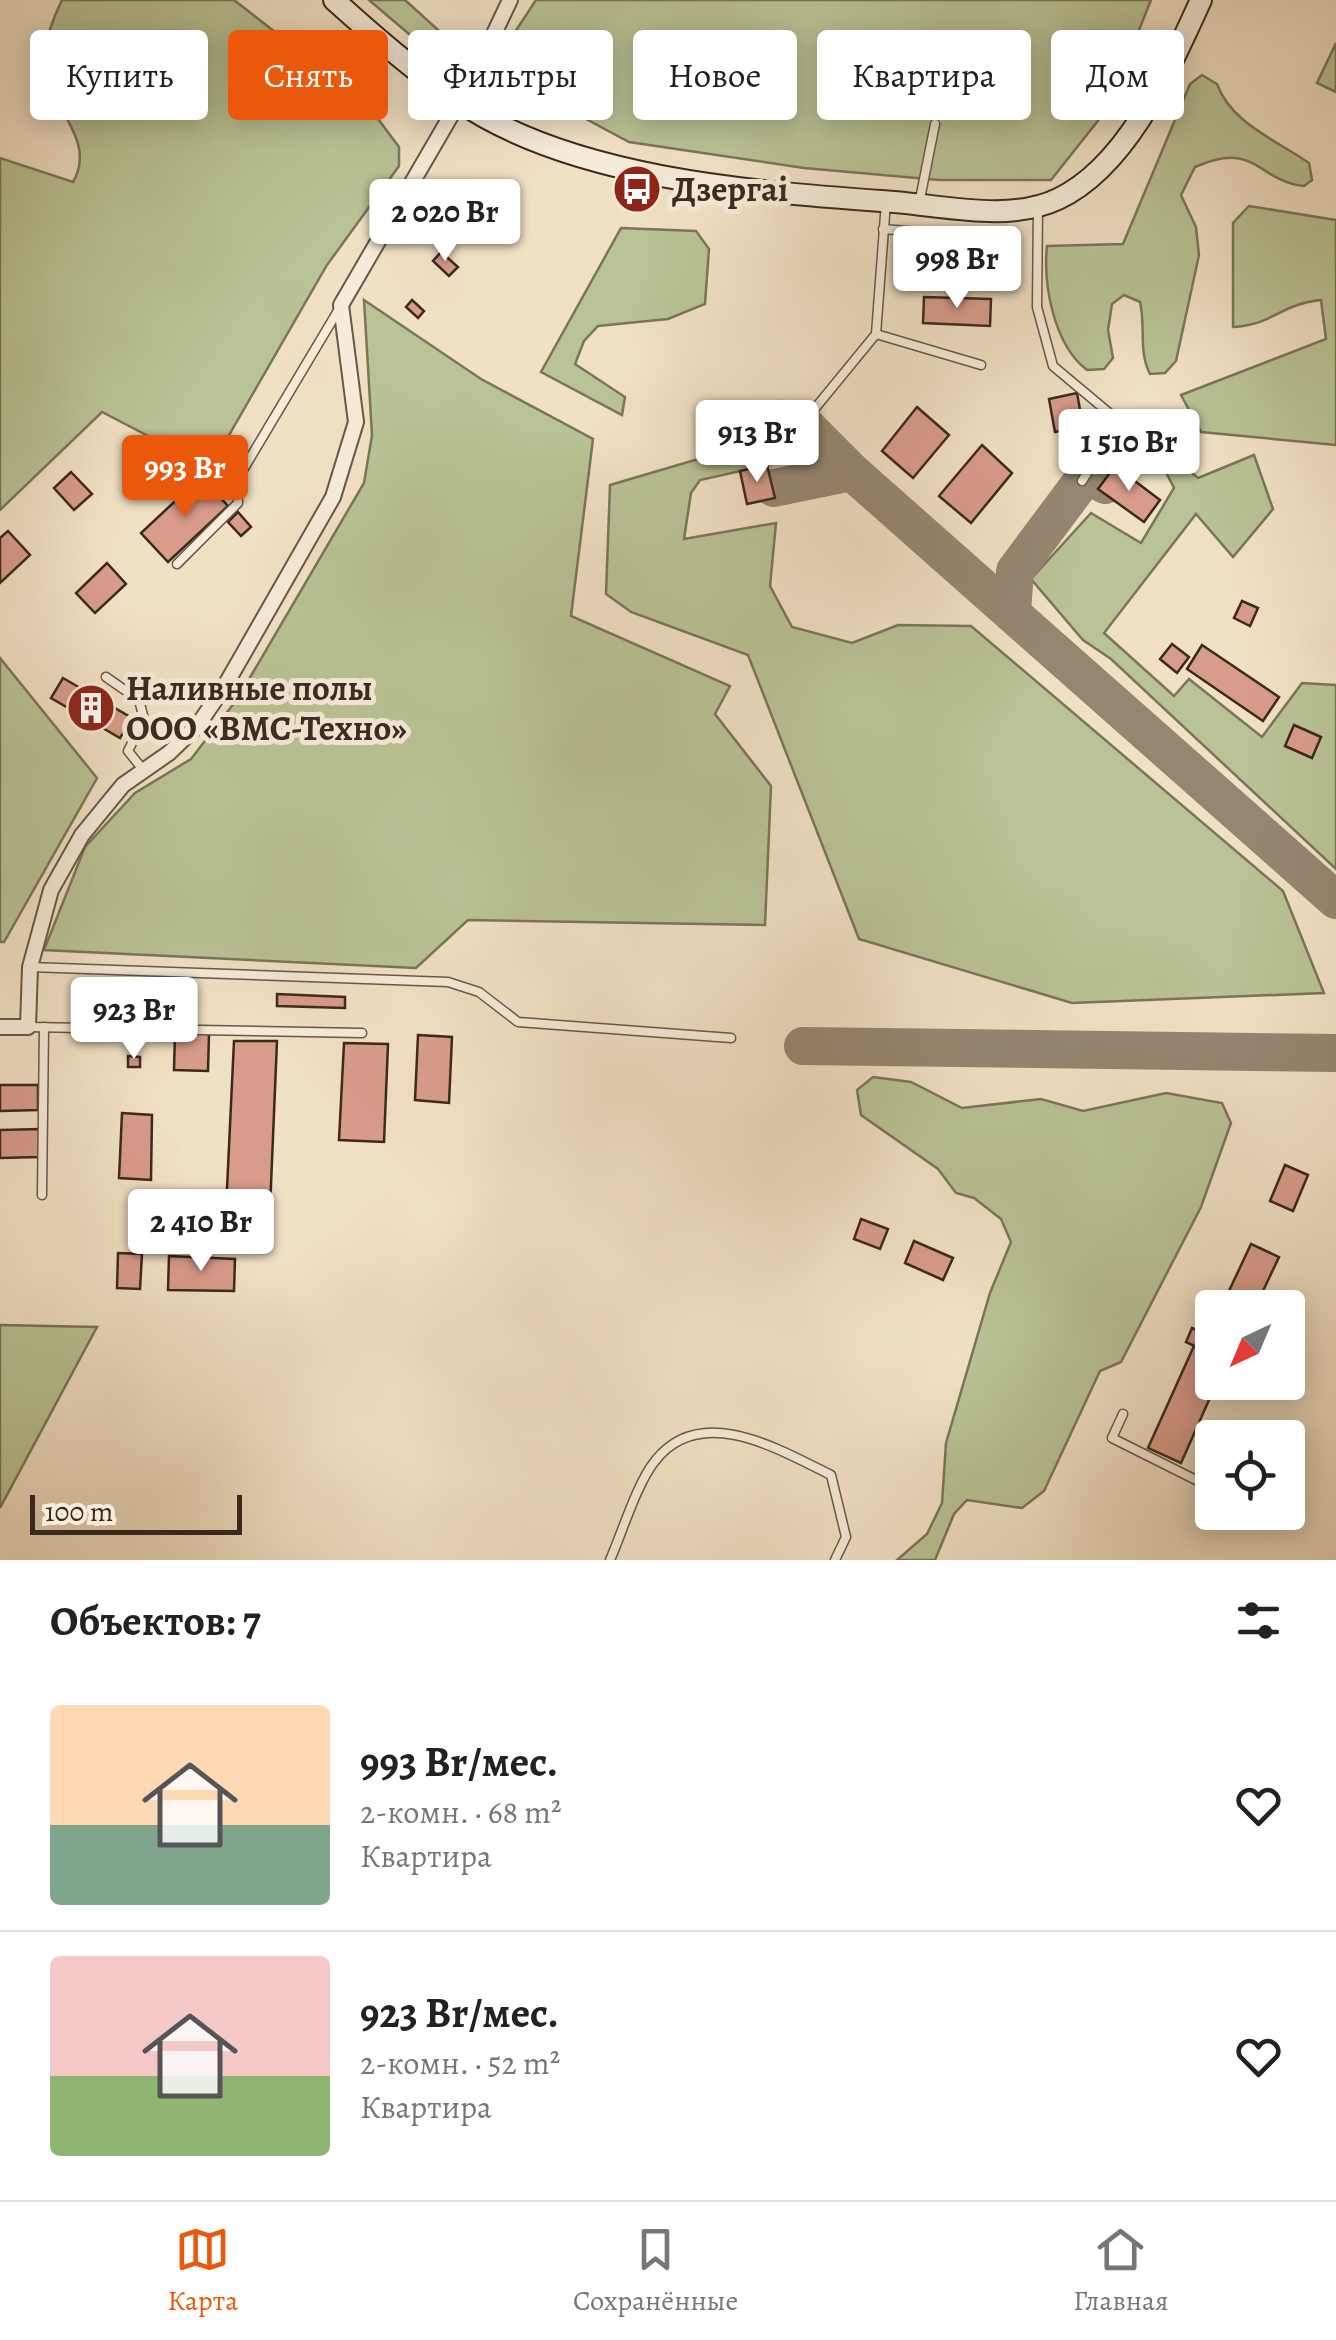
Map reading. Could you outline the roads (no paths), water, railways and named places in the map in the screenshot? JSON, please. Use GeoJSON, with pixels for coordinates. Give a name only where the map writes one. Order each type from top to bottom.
{"type":"FeatureCollection","features":[{"type":"Feature","properties":{"kind":"street"},"geometry":{"type":"LineString","coordinates":[[334,0],[408,60]]}},
{"type":"Feature","properties":{"kind":"street"},"geometry":{"type":"LineString","coordinates":[[495,30],[510,0]]}},
{"type":"Feature","properties":{"kind":"street"},"geometry":{"type":"LineString","coordinates":[[497,120],[545,143],[642,173],[886,202],[982,210],[1038,207],[1078,188],[1119,144],[1158,93],[1201,0]]}},
{"type":"Feature","properties":{"kind":"street"},"geometry":{"type":"LineString","coordinates":[[0,1027],[36,1027],[30,967],[51,890],[82,835],[123,786],[145,772],[198,725],[226,684],[332,497],[356,422],[341,305],[449,120]]}},
{"type":"Feature","properties":{"kind":"lane"},"geometry":{"type":"LineString","coordinates":[[919,204],[934,124]]}},
{"type":"Feature","properties":{"kind":"lane"},"geometry":{"type":"LineString","coordinates":[[803,423],[876,334],[886,202]]}},
{"type":"Feature","properties":{"kind":"lane"},"geometry":{"type":"LineString","coordinates":[[1038,207],[1037,307],[1053,366],[1120,422],[1082,482]]}},
{"type":"Feature","properties":{"kind":"lane"},"geometry":{"type":"LineString","coordinates":[[884,229],[943,234]]}},
{"type":"Feature","properties":{"kind":"lane"},"geometry":{"type":"LineString","coordinates":[[177,564],[238,503],[237,480],[341,305]]}},
{"type":"Feature","properties":{"kind":"lane"},"geometry":{"type":"LineString","coordinates":[[876,334],[981,365]]}},
{"type":"Feature","properties":{"kind":"lane"},"geometry":{"type":"LineString","coordinates":[[106,677],[139,700],[144,719],[128,751],[145,772]]}},
{"type":"Feature","properties":{"kind":"lane"},"geometry":{"type":"LineString","coordinates":[[30,967],[448,982],[479,992],[518,1022],[731,1038]]}},
{"type":"Feature","properties":{"kind":"lane"},"geometry":{"type":"LineString","coordinates":[[42,1195],[36,1027],[362,1033]]}},
{"type":"Feature","properties":{"kind":"lane"},"geometry":{"type":"LineString","coordinates":[[1123,1414],[1112,1438],[1195,1480]]}},
{"type":"Feature","properties":{"kind":"lane"},"geometry":{"type":"LineString","coordinates":[[610,1560],[655,1460],[692,1434],[736,1433],[831,1475],[846,1537],[835,1560]]}},
{"type":"Feature","properties":{"kind":"place","name":"Дзергаі"},"geometry":{"type":"Point","coordinates":[637,189]}},
{"type":"Feature","properties":{"kind":"place","name":"Наливные полы ООО «ВМС-Техно»"},"geometry":{"type":"Point","coordinates":[91,708]}}]}
